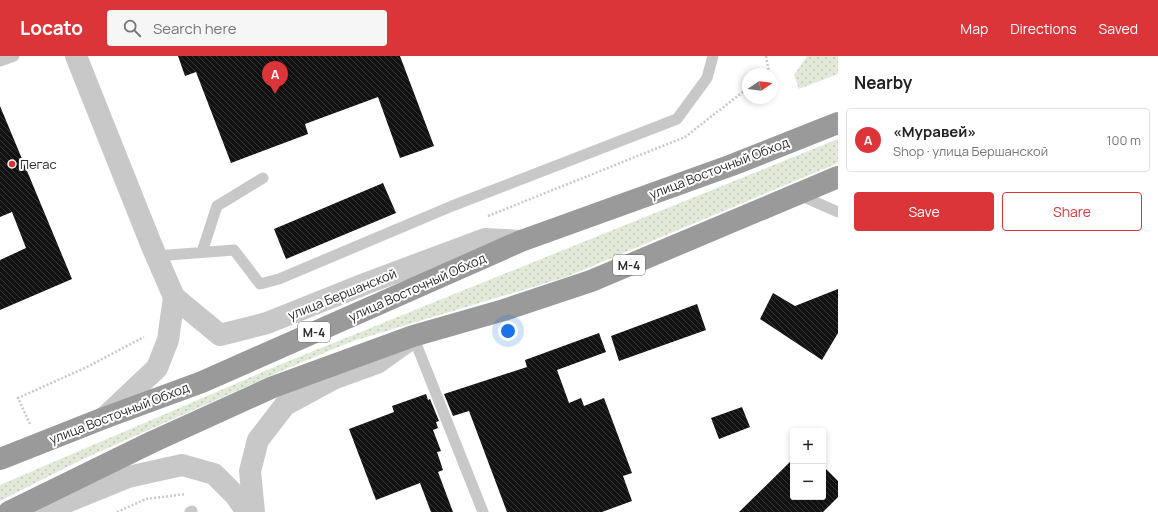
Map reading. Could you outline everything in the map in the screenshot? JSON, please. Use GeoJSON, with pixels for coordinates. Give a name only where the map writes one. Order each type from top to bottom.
{"type":"FeatureCollection","features":[{"type":"Feature","properties":{"kind":"highway","name":"улица Восточный Обход"},"geometry":{"type":"LineString","coordinates":[[0,459],[104,418],[202,382],[522,241],[732,165],[838,123]]}},
{"type":"Feature","properties":{"kind":"highway","name":"М-4"},"geometry":{"type":"LineString","coordinates":[[9,512],[152,442],[273,387],[413,336],[504,310],[591,281],[838,177]]}},
{"type":"Feature","properties":{"kind":"street","name":"улица Бершанской"},"geometry":{"type":"LineString","coordinates":[[76,56],[156,256],[174,297],[220,335],[267,324],[368,283],[485,239],[522,241]]}},
{"type":"Feature","properties":{"kind":"street"},"geometry":{"type":"LineString","coordinates":[[104,418],[157,368],[168,340],[174,297]]}},
{"type":"Feature","properties":{"kind":"street"},"geometry":{"type":"LineString","coordinates":[[254,512],[250,471],[258,440],[285,405],[333,379],[377,363],[413,336]]}},
{"type":"Feature","properties":{"kind":"street"},"geometry":{"type":"LineString","coordinates":[[38,512],[47,510],[128,477],[182,465],[214,474],[235,495],[247,512]]}},
{"type":"Feature","properties":{"kind":"lane"},"geometry":{"type":"LineString","coordinates":[[156,256],[234,250],[260,284],[279,278],[452,206],[677,119],[707,78],[713,56]]}},
{"type":"Feature","properties":{"kind":"lane"},"geometry":{"type":"LineString","coordinates":[[202,252],[217,206],[263,178]]}},
{"type":"Feature","properties":{"kind":"lane"},"geometry":{"type":"LineString","coordinates":[[796,194],[838,212]]}},
{"type":"Feature","properties":{"kind":"lane"},"geometry":{"type":"LineString","coordinates":[[413,336],[483,512]]}},
{"type":"Feature","properties":{"kind":"path"},"geometry":{"type":"LineString","coordinates":[[766,56],[768,68]]}},
{"type":"Feature","properties":{"kind":"path"},"geometry":{"type":"LineString","coordinates":[[18,398],[87,367],[149,335]]}},
{"type":"Feature","properties":{"kind":"path"},"geometry":{"type":"LineString","coordinates":[[117,512],[146,499]]}},
{"type":"Feature","properties":{"kind":"green space"},"geometry":{"type":"Polygon","coordinates":[[[807,56],[838,56],[838,74],[799,89],[794,75],[807,56]]]}},
{"type":"Feature","properties":{"kind":"green space"},"geometry":{"type":"Polygon","coordinates":[[[838,139],[838,163],[566,277],[353,341],[281,371],[81,460],[0,501],[0,485],[279,365],[838,139]]]}},
{"type":"Feature","properties":{"kind":"building"},"geometry":{"type":"Polygon","coordinates":[[[178,56],[400,56],[434,146],[400,158],[378,97],[305,124],[308,134],[231,163],[196,72],[185,76],[178,56]]]}},
{"type":"Feature","properties":{"kind":"building","name":"Пегас"},"geometry":{"type":"Polygon","coordinates":[[[0,106],[72,279],[0,310],[0,260],[26,248],[12,212],[0,217],[0,106]]]}},
{"type":"Feature","properties":{"kind":"building"},"geometry":{"type":"Polygon","coordinates":[[[383,183],[396,213],[286,259],[274,229],[383,183]]]}},
{"type":"Feature","properties":{"kind":"building"},"geometry":{"type":"Polygon","coordinates":[[[838,289],[838,333],[822,360],[760,319],[773,293],[795,306],[838,289]]]}},
{"type":"Feature","properties":{"kind":"building"},"geometry":{"type":"Polygon","coordinates":[[[697,304],[706,330],[619,361],[611,336],[697,304]]]}},
{"type":"Feature","properties":{"kind":"building"},"geometry":{"type":"Polygon","coordinates":[[[599,333],[606,352],[557,370],[569,403],[581,398],[584,406],[604,398],[632,473],[623,476],[632,501],[602,512],[507,512],[469,411],[453,416],[444,394],[527,367],[525,360],[599,333]]]}},
{"type":"Feature","properties":{"kind":"building"},"geometry":{"type":"Polygon","coordinates":[[[426,394],[428,400],[430,399],[439,421],[436,422],[438,428],[433,430],[441,451],[437,452],[443,470],[438,472],[453,512],[431,512],[420,483],[376,500],[349,429],[394,412],[392,406],[426,394]]]}},
{"type":"Feature","properties":{"kind":"building"},"geometry":{"type":"Polygon","coordinates":[[[742,407],[750,427],[719,439],[711,418],[742,407]]]}},
{"type":"Feature","properties":{"kind":"building"},"geometry":{"type":"Polygon","coordinates":[[[790,462],[790,500],[826,500],[826,469],[838,481],[838,497],[823,512],[739,512],[790,462]]]}},
{"type":"Feature","properties":{"kind":"place","name":"«Муравей»"},"geometry":{"type":"Point","coordinates":[275,94]}},
{"type":"Feature","properties":{"kind":"place","name":"Пегас"},"geometry":{"type":"Point","coordinates":[12,164]}}]}
